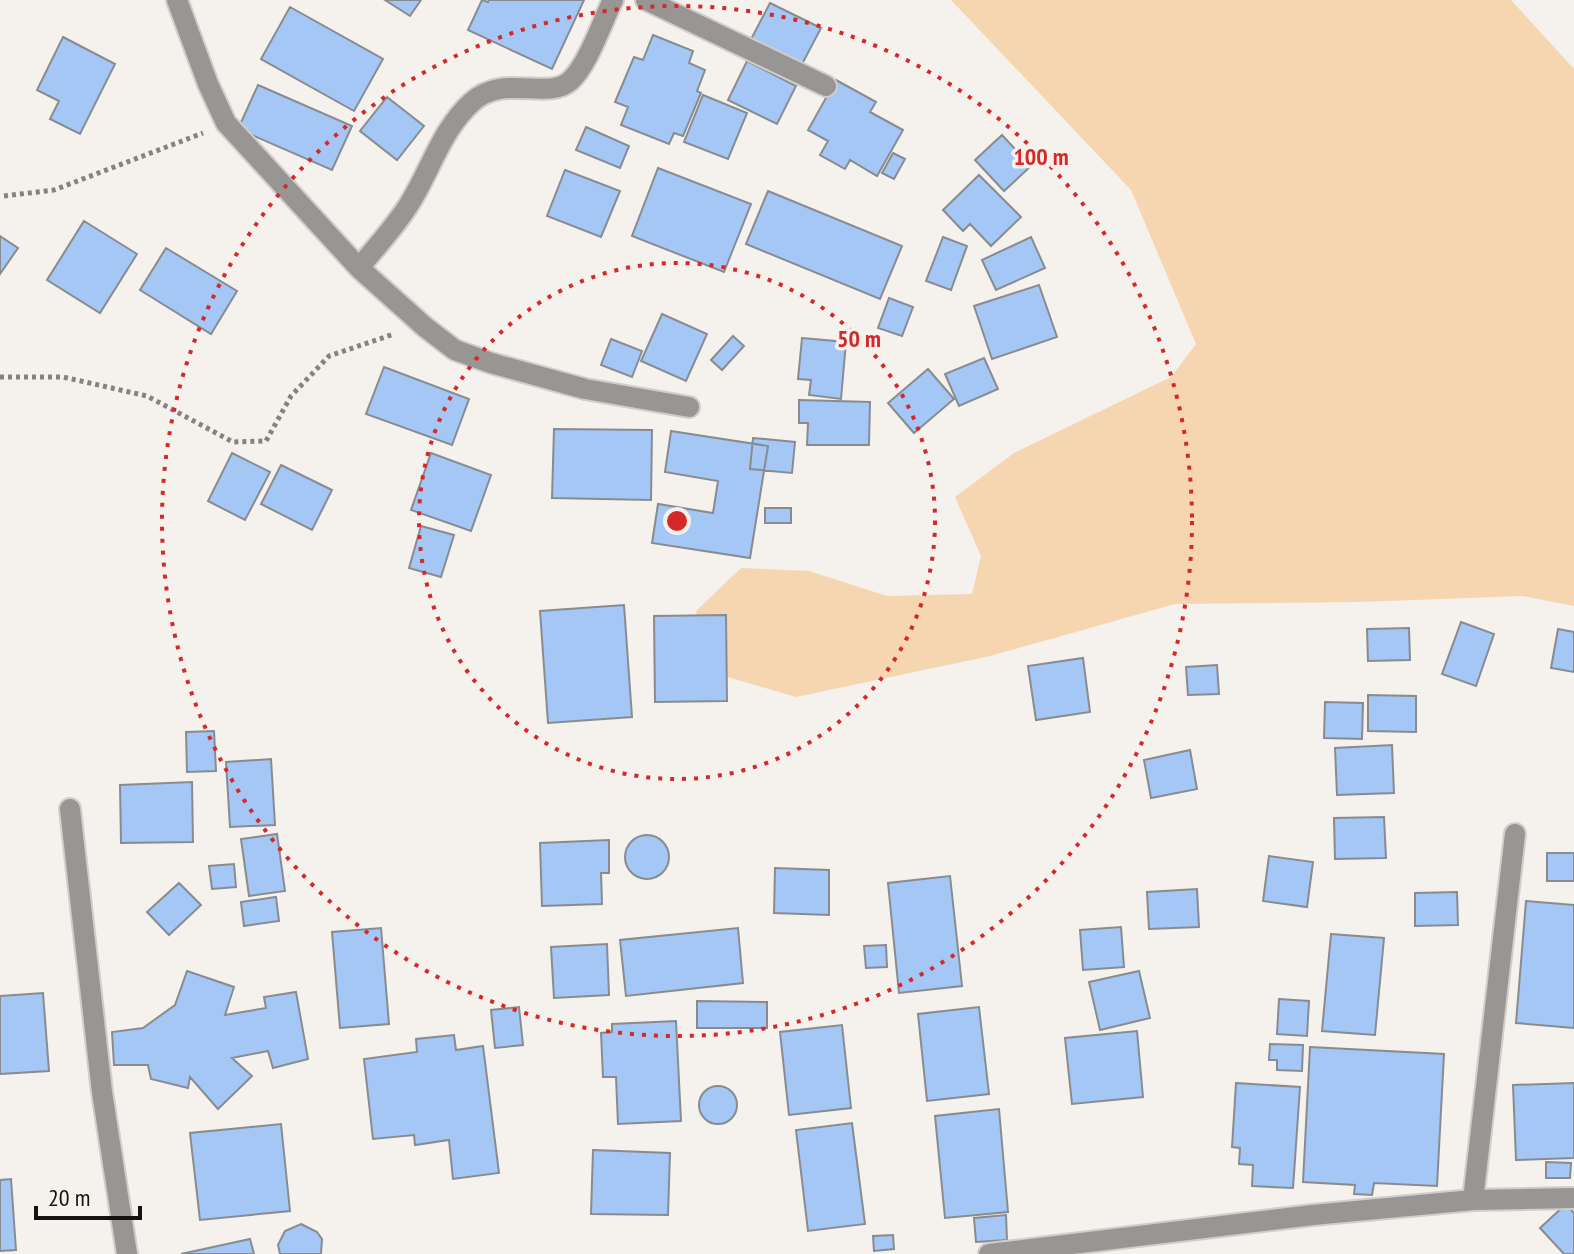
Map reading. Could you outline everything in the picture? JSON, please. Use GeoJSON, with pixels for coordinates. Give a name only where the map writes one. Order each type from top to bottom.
{"type":"FeatureCollection","features":[{"type":"Feature","properties":{"kind":"street"},"geometry":{"type":"LineString","coordinates":[[177,0],[226,123],[359,268],[425,327],[455,350],[491,363],[585,389],[689,407]]}},
{"type":"Feature","properties":{"kind":"street"},"geometry":{"type":"LineString","coordinates":[[359,268],[408,205],[454,123],[472,102],[491,89],[558,88],[568,82],[579,71],[613,0]]}},
{"type":"Feature","properties":{"kind":"street"},"geometry":{"type":"LineString","coordinates":[[646,0],[826,86]]}},
{"type":"Feature","properties":{"kind":"street"},"geometry":{"type":"LineString","coordinates":[[70,809],[102,1092],[127,1254]]}},
{"type":"Feature","properties":{"kind":"street"},"geometry":{"type":"LineString","coordinates":[[1473,1200],[1515,834]]}},
{"type":"Feature","properties":{"kind":"street"},"geometry":{"type":"LineString","coordinates":[[989,1254],[1313,1215],[1473,1200],[1574,1198]]}},
{"type":"Feature","properties":{"kind":"path"},"geometry":{"type":"LineString","coordinates":[[4,196],[54,190],[226,123]]}},
{"type":"Feature","properties":{"kind":"path"},"geometry":{"type":"LineString","coordinates":[[0,377],[63,377],[147,396],[233,442],[266,441],[291,396],[329,356],[378,338],[425,327]]}},
{"type":"Feature","properties":{"kind":"shaded area"},"geometry":{"type":"Polygon","coordinates":[[[951,0],[1511,0],[1574,69],[1574,606],[1523,596],[1175,604],[990,656],[796,697],[707,671],[696,611],[741,568],[809,571],[887,596],[972,594],[981,556],[955,497],[1014,453],[1171,377],[1196,344],[1131,190],[951,0]]]}},
{"type":"Feature","properties":{"kind":"building"},"geometry":{"type":"Polygon","coordinates":[[[385,0],[421,0],[410,16],[385,0]]]}},
{"type":"Feature","properties":{"kind":"building"},"geometry":{"type":"Polygon","coordinates":[[[482,0],[584,0],[552,69],[468,30],[482,0]]]}},
{"type":"Feature","properties":{"kind":"building"},"geometry":{"type":"Polygon","coordinates":[[[770,3],[821,28],[799,70],[748,45],[770,3]]]}},
{"type":"Feature","properties":{"kind":"building"},"geometry":{"type":"Polygon","coordinates":[[[290,7],[383,59],[354,111],[261,59],[290,7]]]}},
{"type":"Feature","properties":{"kind":"building"},"geometry":{"type":"Polygon","coordinates":[[[653,35],[693,51],[689,63],[705,70],[697,91],[701,93],[683,136],[674,133],[669,144],[621,125],[628,107],[615,102],[634,57],[643,60],[653,35]]]}},
{"type":"Feature","properties":{"kind":"building"},"geometry":{"type":"Polygon","coordinates":[[[63,37],[115,64],[80,134],[50,119],[59,101],[37,90],[63,37]]]}},
{"type":"Feature","properties":{"kind":"building"},"geometry":{"type":"Polygon","coordinates":[[[747,61],[796,86],[777,124],[728,100],[747,61]]]}},
{"type":"Feature","properties":{"kind":"building"},"geometry":{"type":"Polygon","coordinates":[[[836,80],[876,102],[870,112],[903,130],[877,176],[850,160],[845,169],[820,155],[828,141],[808,130],[836,80]]]}},
{"type":"Feature","properties":{"kind":"building"},"geometry":{"type":"Polygon","coordinates":[[[258,85],[352,126],[332,170],[238,129],[258,85]]]}},
{"type":"Feature","properties":{"kind":"building"},"geometry":{"type":"Polygon","coordinates":[[[703,95],[747,113],[728,159],[684,142],[703,95]]]}},
{"type":"Feature","properties":{"kind":"building"},"geometry":{"type":"Polygon","coordinates":[[[387,97],[424,126],[397,160],[360,131],[387,97]]]}},
{"type":"Feature","properties":{"kind":"building"},"geometry":{"type":"Polygon","coordinates":[[[586,127],[629,146],[620,168],[576,150],[586,127]]]}},
{"type":"Feature","properties":{"kind":"building"},"geometry":{"type":"Polygon","coordinates":[[[1002,135],[1031,166],[1004,191],[975,160],[1002,135]]]}},
{"type":"Feature","properties":{"kind":"building"},"geometry":{"type":"Polygon","coordinates":[[[893,153],[905,159],[894,179],[882,173],[893,153]]]}},
{"type":"Feature","properties":{"kind":"building"},"geometry":{"type":"Polygon","coordinates":[[[658,168],[751,204],[724,272],[632,236],[658,168]]]}},
{"type":"Feature","properties":{"kind":"building"},"geometry":{"type":"Polygon","coordinates":[[[565,170],[620,191],[601,237],[547,216],[565,170]]]}},
{"type":"Feature","properties":{"kind":"building"},"geometry":{"type":"Polygon","coordinates":[[[979,175],[1021,217],[991,246],[970,224],[963,231],[943,210],[979,175]]]}},
{"type":"Feature","properties":{"kind":"building"},"geometry":{"type":"Polygon","coordinates":[[[768,191],[902,246],[880,299],[746,244],[768,191]]]}},
{"type":"Feature","properties":{"kind":"building"},"geometry":{"type":"Polygon","coordinates":[[[84,221],[137,254],[100,313],[47,280],[84,221]]]}},
{"type":"Feature","properties":{"kind":"building"},"geometry":{"type":"Polygon","coordinates":[[[0,236],[18,248],[0,274],[0,236]]]}},
{"type":"Feature","properties":{"kind":"building"},"geometry":{"type":"Polygon","coordinates":[[[943,237],[967,246],[951,290],[926,281],[943,237]]]}},
{"type":"Feature","properties":{"kind":"building"},"geometry":{"type":"Polygon","coordinates":[[[1031,237],[1045,268],[996,290],[982,260],[1031,237]]]}},
{"type":"Feature","properties":{"kind":"building"},"geometry":{"type":"Polygon","coordinates":[[[166,248],[237,291],[211,334],[140,290],[166,248]]]}},
{"type":"Feature","properties":{"kind":"building"},"geometry":{"type":"Polygon","coordinates":[[[1039,285],[1057,337],[992,359],[974,306],[1039,285]]]}},
{"type":"Feature","properties":{"kind":"building"},"geometry":{"type":"Polygon","coordinates":[[[889,298],[913,307],[902,336],[878,328],[889,298]]]}},
{"type":"Feature","properties":{"kind":"building"},"geometry":{"type":"Polygon","coordinates":[[[662,314],[707,334],[686,381],[641,361],[662,314]]]}},
{"type":"Feature","properties":{"kind":"building"},"geometry":{"type":"Polygon","coordinates":[[[733,336],[744,346],[722,370],[711,360],[733,336]]]}},
{"type":"Feature","properties":{"kind":"building"},"geometry":{"type":"Polygon","coordinates":[[[802,338],[846,342],[841,399],[809,395],[811,380],[798,379],[802,338]]]}},
{"type":"Feature","properties":{"kind":"building"},"geometry":{"type":"Polygon","coordinates":[[[611,339],[642,351],[632,377],[601,365],[611,339]]]}},
{"type":"Feature","properties":{"kind":"building"},"geometry":{"type":"Polygon","coordinates":[[[984,358],[998,389],[959,406],[945,374],[984,358]]]}},
{"type":"Feature","properties":{"kind":"building"},"geometry":{"type":"Polygon","coordinates":[[[384,367],[469,399],[452,445],[366,414],[384,367]]]}},
{"type":"Feature","properties":{"kind":"building"},"geometry":{"type":"Polygon","coordinates":[[[928,369],[954,399],[914,433],[888,403],[928,369]]]}},
{"type":"Feature","properties":{"kind":"building"},"geometry":{"type":"Polygon","coordinates":[[[799,400],[870,402],[869,445],[807,445],[808,423],[799,423],[799,400]]]}},
{"type":"Feature","properties":{"kind":"building"},"geometry":{"type":"Polygon","coordinates":[[[554,429],[652,430],[651,500],[552,498],[554,429]]]}},
{"type":"Feature","properties":{"kind":"building"},"geometry":{"type":"Polygon","coordinates":[[[671,431],[768,446],[750,558],[652,543],[658,504],[713,513],[718,481],[665,472],[671,431]]]}},
{"type":"Feature","properties":{"kind":"building"},"geometry":{"type":"Polygon","coordinates":[[[753,438],[795,442],[792,473],[750,469],[753,438]]]}},
{"type":"Feature","properties":{"kind":"building"},"geometry":{"type":"Polygon","coordinates":[[[232,453],[270,472],[245,520],[208,501],[232,453]]]}},
{"type":"Feature","properties":{"kind":"building"},"geometry":{"type":"Polygon","coordinates":[[[431,453],[491,475],[471,531],[411,510],[431,453]]]}},
{"type":"Feature","properties":{"kind":"building"},"geometry":{"type":"Polygon","coordinates":[[[281,465],[332,490],[312,530],[261,504],[281,465]]]}},
{"type":"Feature","properties":{"kind":"building"},"geometry":{"type":"Polygon","coordinates":[[[765,508],[791,508],[791,523],[765,523],[765,508]]]}},
{"type":"Feature","properties":{"kind":"building"},"geometry":{"type":"Polygon","coordinates":[[[421,526],[454,535],[441,577],[409,568],[421,526]]]}},
{"type":"Feature","properties":{"kind":"building"},"geometry":{"type":"Polygon","coordinates":[[[624,605],[632,717],[548,723],[540,611],[624,605]]]}},
{"type":"Feature","properties":{"kind":"building"},"geometry":{"type":"Polygon","coordinates":[[[726,615],[727,701],[655,702],[654,616],[726,615]]]}},
{"type":"Feature","properties":{"kind":"building"},"geometry":{"type":"Polygon","coordinates":[[[1461,622],[1494,634],[1476,686],[1442,674],[1461,622]]]}},
{"type":"Feature","properties":{"kind":"building"},"geometry":{"type":"Polygon","coordinates":[[[1409,628],[1410,660],[1368,661],[1367,629],[1409,628]]]}},
{"type":"Feature","properties":{"kind":"building"},"geometry":{"type":"Polygon","coordinates":[[[1558,629],[1574,632],[1574,672],[1551,668],[1558,629]]]}},
{"type":"Feature","properties":{"kind":"building"},"geometry":{"type":"Polygon","coordinates":[[[1083,658],[1090,712],[1036,720],[1028,666],[1083,658]]]}},
{"type":"Feature","properties":{"kind":"building"},"geometry":{"type":"Polygon","coordinates":[[[1217,665],[1219,694],[1188,695],[1186,667],[1217,665]]]}},
{"type":"Feature","properties":{"kind":"building"},"geometry":{"type":"Polygon","coordinates":[[[1368,695],[1416,696],[1416,732],[1368,731],[1368,695]]]}},
{"type":"Feature","properties":{"kind":"building"},"geometry":{"type":"Polygon","coordinates":[[[1325,702],[1363,703],[1362,739],[1324,738],[1325,702]]]}},
{"type":"Feature","properties":{"kind":"building"},"geometry":{"type":"Polygon","coordinates":[[[214,731],[216,771],[187,772],[186,732],[214,731]]]}},
{"type":"Feature","properties":{"kind":"building"},"geometry":{"type":"Polygon","coordinates":[[[1392,745],[1394,793],[1337,795],[1335,748],[1392,745]]]}},
{"type":"Feature","properties":{"kind":"building"},"geometry":{"type":"Polygon","coordinates":[[[1190,750],[1197,789],[1151,798],[1144,760],[1190,750]]]}},
{"type":"Feature","properties":{"kind":"building"},"geometry":{"type":"Polygon","coordinates":[[[271,759],[275,825],[230,827],[226,762],[271,759]]]}},
{"type":"Feature","properties":{"kind":"building"},"geometry":{"type":"Polygon","coordinates":[[[192,782],[193,842],[121,843],[120,785],[192,782]]]}},
{"type":"Feature","properties":{"kind":"building"},"geometry":{"type":"Polygon","coordinates":[[[1384,817],[1386,858],[1335,859],[1334,818],[1384,817]]]}},
{"type":"Feature","properties":{"kind":"building"},"geometry":{"type":"Polygon","coordinates":[[[277,834],[285,891],[249,896],[241,839],[277,834]]]}},
{"type":"Feature","properties":{"kind":"building"},"geometry":{"type":"Polygon","coordinates":[[[647,835],[663,841],[669,857],[663,873],[647,879],[631,873],[625,857],[631,841],[647,835]]]}},
{"type":"Feature","properties":{"kind":"building"},"geometry":{"type":"Polygon","coordinates":[[[609,840],[609,873],[601,873],[602,904],[542,906],[540,843],[609,840]]]}},
{"type":"Feature","properties":{"kind":"building"},"geometry":{"type":"Polygon","coordinates":[[[1547,853],[1574,853],[1574,881],[1547,881],[1547,853]]]}},
{"type":"Feature","properties":{"kind":"building"},"geometry":{"type":"Polygon","coordinates":[[[1269,856],[1313,862],[1307,907],[1263,901],[1269,856]]]}},
{"type":"Feature","properties":{"kind":"building"},"geometry":{"type":"Polygon","coordinates":[[[234,864],[236,887],[212,889],[209,866],[234,864]]]}},
{"type":"Feature","properties":{"kind":"building"},"geometry":{"type":"Polygon","coordinates":[[[775,868],[829,870],[829,915],[774,913],[775,868]]]}},
{"type":"Feature","properties":{"kind":"building"},"geometry":{"type":"Polygon","coordinates":[[[950,876],[962,986],[899,993],[888,883],[950,876]]]}},
{"type":"Feature","properties":{"kind":"building"},"geometry":{"type":"Polygon","coordinates":[[[179,883],[201,905],[169,935],[147,912],[179,883]]]}},
{"type":"Feature","properties":{"kind":"building"},"geometry":{"type":"Polygon","coordinates":[[[1197,889],[1199,927],[1149,929],[1147,892],[1197,889]]]}},
{"type":"Feature","properties":{"kind":"building"},"geometry":{"type":"Polygon","coordinates":[[[1457,892],[1458,925],[1415,926],[1415,893],[1457,892]]]}},
{"type":"Feature","properties":{"kind":"building"},"geometry":{"type":"Polygon","coordinates":[[[276,897],[279,921],[244,926],[241,902],[276,897]]]}},
{"type":"Feature","properties":{"kind":"building"},"geometry":{"type":"Polygon","coordinates":[[[1526,901],[1574,905],[1574,1028],[1516,1023],[1526,901]]]}},
{"type":"Feature","properties":{"kind":"building"},"geometry":{"type":"Polygon","coordinates":[[[1121,927],[1124,967],[1083,970],[1080,930],[1121,927]]]}},
{"type":"Feature","properties":{"kind":"building"},"geometry":{"type":"Polygon","coordinates":[[[381,928],[389,1024],[340,1028],[332,932],[381,928]]]}},
{"type":"Feature","properties":{"kind":"building"},"geometry":{"type":"Polygon","coordinates":[[[738,928],[743,983],[626,996],[620,940],[738,928]]]}},
{"type":"Feature","properties":{"kind":"building"},"geometry":{"type":"Polygon","coordinates":[[[1331,934],[1384,938],[1375,1035],[1322,1031],[1331,934]]]}},
{"type":"Feature","properties":{"kind":"building"},"geometry":{"type":"Polygon","coordinates":[[[607,944],[609,995],[554,998],[551,947],[607,944]]]}},
{"type":"Feature","properties":{"kind":"building"},"geometry":{"type":"Polygon","coordinates":[[[886,945],[887,967],[866,968],[864,946],[886,945]]]}},
{"type":"Feature","properties":{"kind":"building"},"geometry":{"type":"Polygon","coordinates":[[[187,971],[234,987],[225,1015],[266,1008],[264,997],[296,992],[308,1059],[273,1068],[268,1051],[232,1058],[252,1076],[218,1109],[190,1077],[188,1088],[151,1079],[148,1065],[114,1065],[112,1032],[143,1028],[175,1005],[187,971]]]}},
{"type":"Feature","properties":{"kind":"building"},"geometry":{"type":"Polygon","coordinates":[[[1139,971],[1150,1018],[1100,1030],[1089,982],[1139,971]]]}},
{"type":"Feature","properties":{"kind":"building"},"geometry":{"type":"Polygon","coordinates":[[[43,993],[49,1071],[0,1074],[0,996],[43,993]]]}},
{"type":"Feature","properties":{"kind":"building"},"geometry":{"type":"Polygon","coordinates":[[[1279,999],[1309,1001],[1307,1036],[1277,1034],[1279,999]]]}},
{"type":"Feature","properties":{"kind":"building"},"geometry":{"type":"Polygon","coordinates":[[[697,1001],[767,1002],[767,1028],[697,1028],[697,1001]]]}},
{"type":"Feature","properties":{"kind":"building"},"geometry":{"type":"Polygon","coordinates":[[[519,1007],[523,1045],[495,1048],[491,1010],[519,1007]]]}},
{"type":"Feature","properties":{"kind":"building"},"geometry":{"type":"Polygon","coordinates":[[[979,1007],[989,1094],[927,1101],[918,1014],[979,1007]]]}},
{"type":"Feature","properties":{"kind":"building"},"geometry":{"type":"Polygon","coordinates":[[[676,1021],[681,1121],[618,1124],[616,1077],[603,1077],[601,1033],[612,1032],[612,1024],[676,1021]]]}},
{"type":"Feature","properties":{"kind":"building"},"geometry":{"type":"Polygon","coordinates":[[[842,1025],[851,1108],[789,1115],[780,1032],[842,1025]]]}},
{"type":"Feature","properties":{"kind":"building"},"geometry":{"type":"Polygon","coordinates":[[[1137,1031],[1143,1097],[1072,1104],[1065,1038],[1137,1031]]]}},
{"type":"Feature","properties":{"kind":"building"},"geometry":{"type":"Polygon","coordinates":[[[454,1035],[456,1050],[483,1046],[499,1173],[453,1179],[449,1140],[415,1145],[414,1135],[373,1139],[364,1059],[417,1052],[416,1039],[454,1035]]]}},
{"type":"Feature","properties":{"kind":"building"},"geometry":{"type":"Polygon","coordinates":[[[1270,1044],[1303,1045],[1302,1071],[1277,1070],[1277,1060],[1269,1060],[1270,1044]]]}},
{"type":"Feature","properties":{"kind":"building"},"geometry":{"type":"Polygon","coordinates":[[[1310,1047],[1444,1054],[1437,1186],[1374,1183],[1372,1195],[1354,1194],[1355,1185],[1303,1182],[1310,1047]]]}},
{"type":"Feature","properties":{"kind":"building"},"geometry":{"type":"Polygon","coordinates":[[[1236,1083],[1300,1087],[1293,1188],[1252,1186],[1253,1165],[1239,1164],[1240,1148],[1232,1147],[1236,1083]]]}},
{"type":"Feature","properties":{"kind":"building"},"geometry":{"type":"Polygon","coordinates":[[[1574,1083],[1574,1158],[1516,1160],[1513,1085],[1574,1083]]]}},
{"type":"Feature","properties":{"kind":"building"},"geometry":{"type":"Polygon","coordinates":[[[718,1086],[732,1091],[737,1105],[732,1119],[718,1124],[704,1119],[699,1105],[704,1091],[718,1086]]]}},
{"type":"Feature","properties":{"kind":"building"},"geometry":{"type":"Polygon","coordinates":[[[999,1109],[1008,1212],[945,1218],[935,1116],[999,1109]]]}},
{"type":"Feature","properties":{"kind":"building"},"geometry":{"type":"Polygon","coordinates":[[[852,1123],[865,1224],[808,1231],[796,1130],[852,1123]]]}},
{"type":"Feature","properties":{"kind":"building"},"geometry":{"type":"Polygon","coordinates":[[[281,1124],[290,1211],[200,1220],[190,1133],[281,1124]]]}},
{"type":"Feature","properties":{"kind":"building"},"geometry":{"type":"Polygon","coordinates":[[[593,1150],[670,1153],[668,1215],[591,1214],[593,1150]]]}},
{"type":"Feature","properties":{"kind":"building"},"geometry":{"type":"Polygon","coordinates":[[[1546,1162],[1571,1163],[1570,1178],[1546,1178],[1546,1162]]]}},
{"type":"Feature","properties":{"kind":"building"},"geometry":{"type":"Polygon","coordinates":[[[11,1179],[16,1250],[0,1251],[0,1180],[11,1179]]]}},
{"type":"Feature","properties":{"kind":"building"},"geometry":{"type":"Polygon","coordinates":[[[1566,1204],[1574,1213],[1574,1254],[1564,1254],[1540,1228],[1566,1204]]]}},
{"type":"Feature","properties":{"kind":"building"},"geometry":{"type":"Polygon","coordinates":[[[1006,1215],[1007,1240],[976,1242],[974,1218],[1006,1215]]]}},
{"type":"Feature","properties":{"kind":"building"},"geometry":{"type":"Polygon","coordinates":[[[301,1224],[317,1232],[322,1239],[321,1254],[280,1254],[278,1245],[285,1231],[301,1224]]]}},
{"type":"Feature","properties":{"kind":"building"},"geometry":{"type":"Polygon","coordinates":[[[893,1235],[894,1249],[874,1251],[873,1236],[893,1235]]]}},
{"type":"Feature","properties":{"kind":"building"},"geometry":{"type":"Polygon","coordinates":[[[250,1239],[254,1254],[181,1254],[250,1239]]]}}]}
